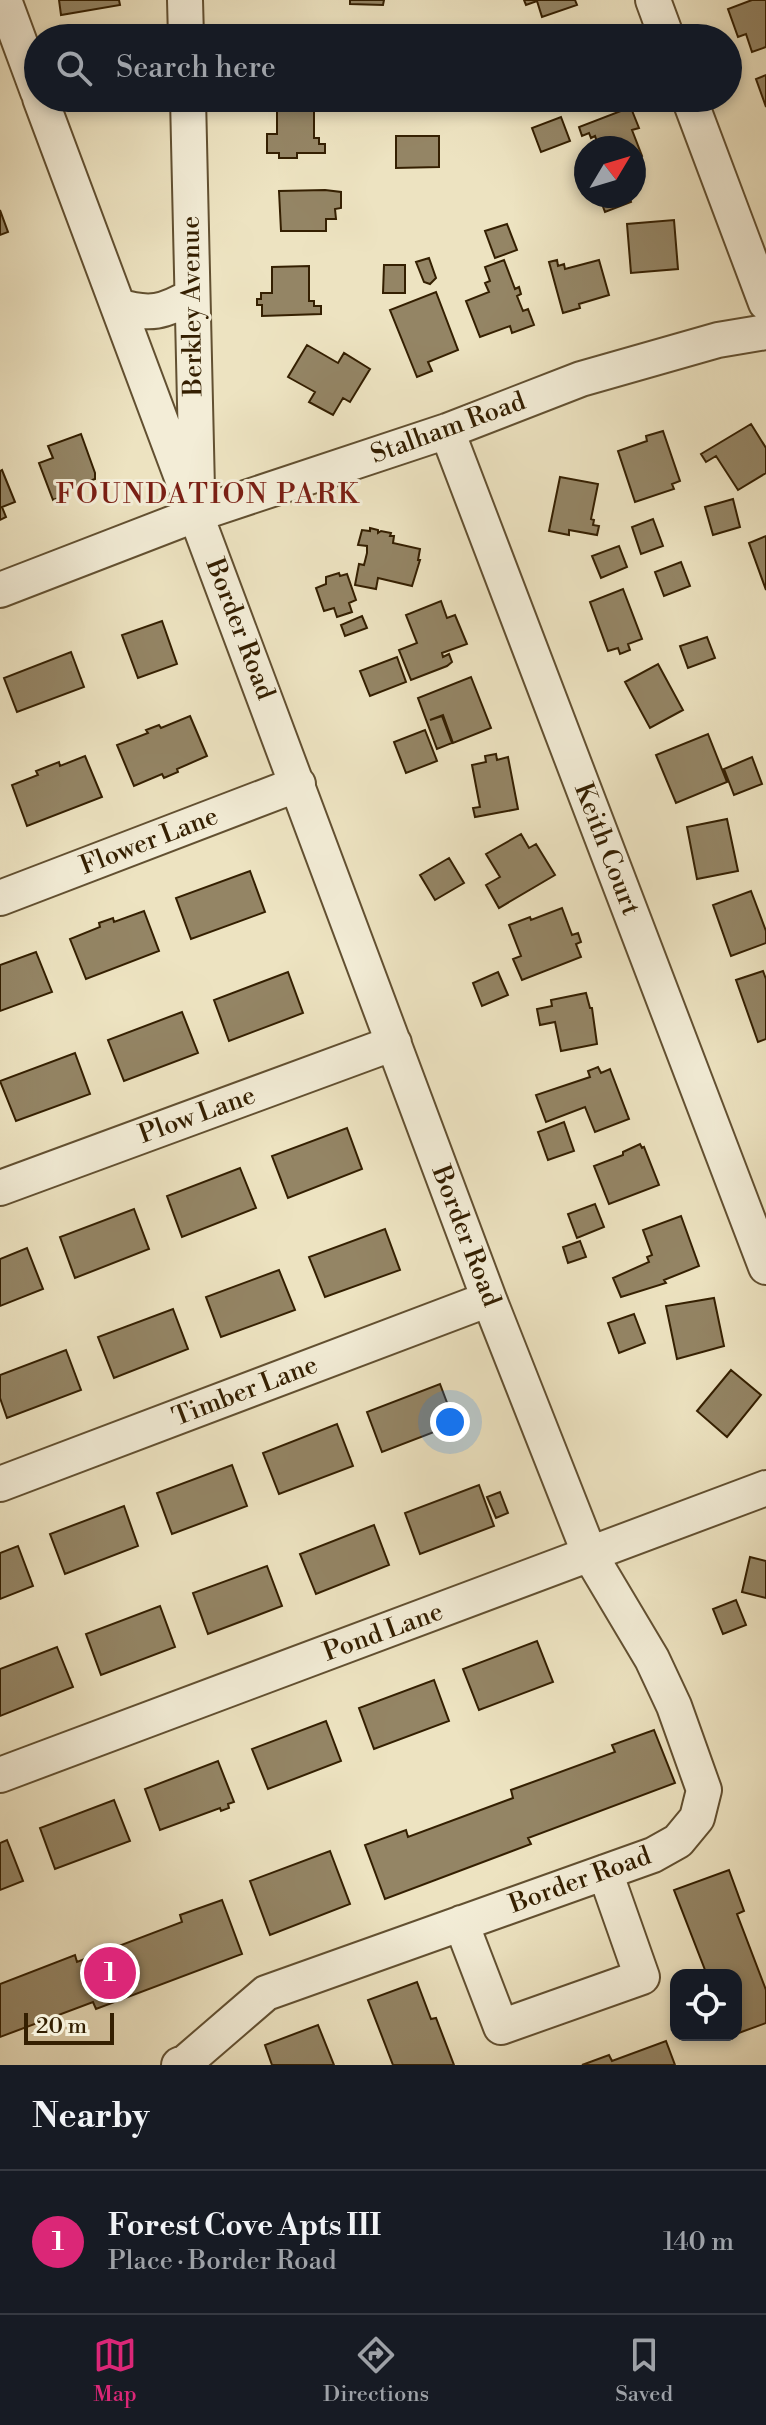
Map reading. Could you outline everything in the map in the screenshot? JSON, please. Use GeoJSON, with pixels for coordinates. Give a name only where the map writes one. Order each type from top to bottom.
{"type":"FeatureCollection","features":[{"type":"Feature","properties":{"kind":"street"},"geometry":{"type":"LineString","coordinates":[[4,0],[24,54]]}},
{"type":"Feature","properties":{"kind":"street"},"geometry":{"type":"LineString","coordinates":[[185,0],[186,24]]}},
{"type":"Feature","properties":{"kind":"street"},"geometry":{"type":"LineString","coordinates":[[653,0],[662,24]]}},
{"type":"Feature","properties":{"kind":"street","name":"Border Road"},"geometry":{"type":"LineString","coordinates":[[45,112],[489,1299],[590,1555],[652,1659],[674,1706],[704,1790],[697,1818],[678,1841],[653,1855],[266,1993],[179,2065]]}},
{"type":"Feature","properties":{"kind":"street","name":"Berkley Avenue"},"geometry":{"type":"LineString","coordinates":[[188,112],[197,514]]}},
{"type":"Feature","properties":{"kind":"street"},"geometry":{"type":"LineString","coordinates":[[694,112],[766,303]]}},
{"type":"Feature","properties":{"kind":"street"},"geometry":{"type":"LineString","coordinates":[[118,306],[151,313],[192,296]]}},
{"type":"Feature","properties":{"kind":"street","name":"Stalham Road"},"geometry":{"type":"LineString","coordinates":[[0,590],[197,514],[447,431],[581,379],[718,340],[766,332]]}},
{"type":"Feature","properties":{"kind":"street","name":"Keith Court"},"geometry":{"type":"LineString","coordinates":[[447,431],[766,1267]]}},
{"type":"Feature","properties":{"kind":"street","name":"Flower Lane"},"geometry":{"type":"LineString","coordinates":[[0,898],[298,784]]}},
{"type":"Feature","properties":{"kind":"street","name":"Plow Lane"},"geometry":{"type":"LineString","coordinates":[[0,1188],[394,1043]]}},
{"type":"Feature","properties":{"kind":"street","name":"Timber Lane"},"geometry":{"type":"LineString","coordinates":[[0,1484],[489,1299]]}},
{"type":"Feature","properties":{"kind":"street","name":"Pond Lane"},"geometry":{"type":"LineString","coordinates":[[0,1775],[766,1488]]}},
{"type":"Feature","properties":{"kind":"street"},"geometry":{"type":"LineString","coordinates":[[461,1923],[501,2027],[614,1987],[642,1977],[605,1872]]}},
{"type":"Feature","properties":{"kind":"building"},"geometry":{"type":"Polygon","coordinates":[[[59,0],[119,0],[120,5],[61,15],[59,0]]]}},
{"type":"Feature","properties":{"kind":"building"},"geometry":{"type":"Polygon","coordinates":[[[350,0],[384,0],[383,5],[350,4],[350,0]]]}},
{"type":"Feature","properties":{"kind":"building"},"geometry":{"type":"Polygon","coordinates":[[[524,0],[575,0],[577,5],[542,17],[537,1],[526,5],[524,0]]]}},
{"type":"Feature","properties":{"kind":"building"},"geometry":{"type":"Polygon","coordinates":[[[752,0],[766,0],[766,47],[752,52],[746,34],[742,36],[742,24],[733,24],[728,9],[752,0]]]}},
{"type":"Feature","properties":{"kind":"building"},"geometry":{"type":"Polygon","coordinates":[[[766,75],[766,107],[756,79],[766,75]]]}},
{"type":"Feature","properties":{"kind":"building"},"geometry":{"type":"Polygon","coordinates":[[[277,112],[314,112],[314,138],[319,138],[319,144],[325,144],[325,153],[297,153],[297,158],[279,158],[279,153],[267,153],[267,134],[277,134],[277,112]]]}},
{"type":"Feature","properties":{"kind":"building"},"geometry":{"type":"Polygon","coordinates":[[[618,112],[633,112],[639,128],[632,130],[634,136],[590,136],[589,133],[582,136],[579,127],[618,112]]]}},
{"type":"Feature","properties":{"kind":"building"},"geometry":{"type":"Polygon","coordinates":[[[561,117],[570,141],[541,152],[532,128],[561,117]]]}},
{"type":"Feature","properties":{"kind":"building"},"geometry":{"type":"Polygon","coordinates":[[[396,136],[439,136],[439,167],[396,168],[396,136]]]}},
{"type":"Feature","properties":{"kind":"building"},"geometry":{"type":"Polygon","coordinates":[[[279,191],[341,192],[341,208],[335,209],[336,219],[326,219],[326,231],[281,231],[279,191]]]}},
{"type":"Feature","properties":{"kind":"building"},"geometry":{"type":"Polygon","coordinates":[[[0,210],[8,232],[0,235],[0,210]]]}},
{"type":"Feature","properties":{"kind":"building"},"geometry":{"type":"Polygon","coordinates":[[[674,220],[678,269],[631,273],[627,224],[674,220]]]}},
{"type":"Feature","properties":{"kind":"building"},"geometry":{"type":"Polygon","coordinates":[[[507,224],[517,250],[495,258],[485,231],[507,224]]]}},
{"type":"Feature","properties":{"kind":"building"},"geometry":{"type":"Polygon","coordinates":[[[429,258],[436,278],[430,284],[424,282],[416,262],[429,258]]]}},
{"type":"Feature","properties":{"kind":"building"},"geometry":{"type":"Polygon","coordinates":[[[504,260],[515,289],[519,287],[521,294],[517,296],[523,311],[528,309],[534,325],[512,333],[510,326],[480,337],[466,301],[489,292],[485,283],[490,281],[485,267],[504,260]]]}},
{"type":"Feature","properties":{"kind":"building"},"geometry":{"type":"Polygon","coordinates":[[[557,260],[558,266],[564,264],[565,269],[599,260],[609,295],[579,304],[580,308],[563,313],[549,262],[557,260]]]}},
{"type":"Feature","properties":{"kind":"building"},"geometry":{"type":"Polygon","coordinates":[[[384,265],[405,265],[405,293],[383,293],[384,265]]]}},
{"type":"Feature","properties":{"kind":"building"},"geometry":{"type":"Polygon","coordinates":[[[309,266],[309,301],[314,301],[314,306],[321,306],[321,314],[262,316],[262,305],[257,305],[257,299],[261,299],[261,293],[272,293],[272,267],[309,266]]]}},
{"type":"Feature","properties":{"kind":"building"},"geometry":{"type":"Polygon","coordinates":[[[436,292],[458,350],[428,362],[432,371],[417,377],[390,310],[436,292]]]}},
{"type":"Feature","properties":{"kind":"building"},"geometry":{"type":"Polygon","coordinates":[[[307,345],[338,363],[344,353],[370,369],[350,402],[343,398],[333,415],[309,402],[315,392],[288,377],[307,345]]]}},
{"type":"Feature","properties":{"kind":"building"},"geometry":{"type":"Polygon","coordinates":[[[751,424],[766,448],[766,473],[738,490],[716,456],[706,462],[701,454],[751,424]]]}},
{"type":"Feature","properties":{"kind":"building"},"geometry":{"type":"Polygon","coordinates":[[[663,431],[680,481],[672,484],[674,489],[635,502],[618,451],[647,441],[646,436],[663,431]]]}},
{"type":"Feature","properties":{"kind":"building"},"geometry":{"type":"Polygon","coordinates":[[[81,434],[95,479],[65,490],[67,495],[53,500],[39,463],[53,458],[48,446],[81,434]]]}},
{"type":"Feature","properties":{"kind":"building"},"geometry":{"type":"Polygon","coordinates":[[[0,471],[15,502],[2,507],[6,517],[0,520],[0,471]]]}},
{"type":"Feature","properties":{"kind":"building"},"geometry":{"type":"Polygon","coordinates":[[[560,477],[598,484],[591,519],[594,520],[593,525],[599,526],[597,535],[569,530],[569,535],[549,531],[560,477]]]}},
{"type":"Feature","properties":{"kind":"building"},"geometry":{"type":"Polygon","coordinates":[[[733,499],[740,527],[713,535],[705,507],[733,499]]]}},
{"type":"Feature","properties":{"kind":"building"},"geometry":{"type":"Polygon","coordinates":[[[653,519],[663,546],[641,554],[632,527],[653,519]]]}},
{"type":"Feature","properties":{"kind":"building"},"geometry":{"type":"Polygon","coordinates":[[[370,528],[378,530],[378,533],[391,533],[393,543],[420,549],[412,586],[378,578],[376,589],[355,585],[359,564],[364,565],[367,553],[367,546],[358,545],[362,530],[370,531],[370,528]]]}},
{"type":"Feature","properties":{"kind":"building"},"geometry":{"type":"Polygon","coordinates":[[[766,536],[766,590],[749,543],[766,536]]]}},
{"type":"Feature","properties":{"kind":"building"},"geometry":{"type":"Polygon","coordinates":[[[619,546],[627,567],[601,578],[592,556],[619,546]]]}},
{"type":"Feature","properties":{"kind":"building"},"geometry":{"type":"Polygon","coordinates":[[[681,562],[690,586],[664,596],[655,572],[681,562]]]}},
{"type":"Feature","properties":{"kind":"building"},"geometry":{"type":"Polygon","coordinates":[[[339,573],[340,576],[347,574],[356,600],[349,603],[352,612],[337,617],[334,608],[324,611],[316,588],[326,584],[326,577],[339,573]]]}},
{"type":"Feature","properties":{"kind":"building"},"geometry":{"type":"Polygon","coordinates":[[[623,589],[642,639],[628,644],[630,650],[620,654],[618,648],[608,651],[590,602],[623,589]]]}},
{"type":"Feature","properties":{"kind":"building"},"geometry":{"type":"Polygon","coordinates":[[[441,601],[447,618],[455,615],[467,644],[442,653],[443,657],[449,654],[452,662],[447,666],[411,680],[399,650],[417,643],[406,615],[441,601]]]}},
{"type":"Feature","properties":{"kind":"building"},"geometry":{"type":"Polygon","coordinates":[[[362,616],[367,628],[345,636],[341,625],[362,616]]]}},
{"type":"Feature","properties":{"kind":"building"},"geometry":{"type":"Polygon","coordinates":[[[162,621],[177,664],[138,678],[122,635],[162,621]]]}},
{"type":"Feature","properties":{"kind":"building"},"geometry":{"type":"Polygon","coordinates":[[[707,637],[715,658],[688,668],[680,646],[707,637]]]}},
{"type":"Feature","properties":{"kind":"building"},"geometry":{"type":"Polygon","coordinates":[[[71,652],[84,687],[17,712],[4,678],[71,652]]]}},
{"type":"Feature","properties":{"kind":"building"},"geometry":{"type":"Polygon","coordinates":[[[397,657],[406,682],[370,696],[360,671],[397,657]]]}},
{"type":"Feature","properties":{"kind":"building"},"geometry":{"type":"Polygon","coordinates":[[[658,664],[683,710],[650,728],[625,682],[658,664]]]}},
{"type":"Feature","properties":{"kind":"building"},"geometry":{"type":"Polygon","coordinates":[[[471,677],[491,728],[453,743],[443,715],[430,720],[442,716],[452,743],[437,749],[418,698],[471,677]]]}},
{"type":"Feature","properties":{"kind":"building"},"geometry":{"type":"Polygon","coordinates":[[[190,716],[207,756],[164,778],[162,774],[134,786],[117,745],[148,733],[146,730],[159,725],[161,728],[190,716]]]}},
{"type":"Feature","properties":{"kind":"building"},"geometry":{"type":"Polygon","coordinates":[[[425,730],[437,761],[406,773],[394,742],[425,730]]]}},
{"type":"Feature","properties":{"kind":"building"},"geometry":{"type":"Polygon","coordinates":[[[708,734],[727,782],[676,803],[656,755],[708,734]]]}},
{"type":"Feature","properties":{"kind":"building"},"geometry":{"type":"Polygon","coordinates":[[[496,754],[497,760],[508,757],[518,809],[475,817],[473,808],[480,807],[472,765],[486,762],[485,756],[496,754]]]}},
{"type":"Feature","properties":{"kind":"building"},"geometry":{"type":"Polygon","coordinates":[[[85,756],[102,797],[27,826],[12,785],[38,775],[36,771],[85,756]]]}},
{"type":"Feature","properties":{"kind":"building"},"geometry":{"type":"Polygon","coordinates":[[[752,757],[762,784],[734,795],[724,769],[752,757]]]}},
{"type":"Feature","properties":{"kind":"building"},"geometry":{"type":"Polygon","coordinates":[[[727,819],[738,871],[697,879],[687,827],[727,819]]]}},
{"type":"Feature","properties":{"kind":"building"},"geometry":{"type":"Polygon","coordinates":[[[521,834],[529,848],[536,844],[555,875],[499,908],[486,885],[500,877],[486,854],[521,834]]]}},
{"type":"Feature","properties":{"kind":"building"},"geometry":{"type":"Polygon","coordinates":[[[449,858],[464,883],[435,900],[420,875],[449,858]]]}},
{"type":"Feature","properties":{"kind":"building"},"geometry":{"type":"Polygon","coordinates":[[[250,871],[265,912],[191,939],[176,898],[250,871]]]}},
{"type":"Feature","properties":{"kind":"building"},"geometry":{"type":"Polygon","coordinates":[[[751,891],[766,931],[766,943],[731,956],[713,905],[751,891]]]}},
{"type":"Feature","properties":{"kind":"building"},"geometry":{"type":"Polygon","coordinates":[[[562,908],[572,935],[578,933],[581,942],[576,944],[581,957],[522,980],[513,959],[521,956],[509,925],[562,908]]]}},
{"type":"Feature","properties":{"kind":"building"},"geometry":{"type":"Polygon","coordinates":[[[144,911],[159,951],[86,979],[70,939],[100,927],[99,923],[113,918],[114,922],[144,911]]]}},
{"type":"Feature","properties":{"kind":"building"},"geometry":{"type":"Polygon","coordinates":[[[36,952],[52,992],[0,1011],[0,965],[36,952]]]}},
{"type":"Feature","properties":{"kind":"building"},"geometry":{"type":"Polygon","coordinates":[[[763,971],[766,979],[766,1039],[758,1042],[736,980],[763,971]]]}},
{"type":"Feature","properties":{"kind":"building"},"geometry":{"type":"Polygon","coordinates":[[[288,972],[303,1013],[229,1041],[214,1000],[288,972]]]}},
{"type":"Feature","properties":{"kind":"building"},"geometry":{"type":"Polygon","coordinates":[[[498,972],[508,995],[482,1006],[473,983],[498,972]]]}},
{"type":"Feature","properties":{"kind":"building"},"geometry":{"type":"Polygon","coordinates":[[[586,993],[592,1008],[597,1044],[561,1051],[555,1022],[540,1025],[537,1009],[552,1006],[551,1000],[586,993]]]}},
{"type":"Feature","properties":{"kind":"building"},"geometry":{"type":"Polygon","coordinates":[[[182,1012],[198,1053],[124,1081],[108,1040],[182,1012]]]}},
{"type":"Feature","properties":{"kind":"building"},"geometry":{"type":"Polygon","coordinates":[[[75,1053],[90,1094],[16,1121],[0,1081],[75,1053]]]}},
{"type":"Feature","properties":{"kind":"building"},"geometry":{"type":"Polygon","coordinates":[[[598,1067],[601,1073],[610,1069],[629,1119],[595,1132],[585,1107],[546,1122],[536,1095],[590,1077],[588,1071],[598,1067]]]}},
{"type":"Feature","properties":{"kind":"building"},"geometry":{"type":"Polygon","coordinates":[[[564,1122],[574,1151],[548,1160],[538,1132],[564,1122]]]}},
{"type":"Feature","properties":{"kind":"building"},"geometry":{"type":"Polygon","coordinates":[[[347,1128],[362,1169],[288,1198],[272,1156],[347,1128]]]}},
{"type":"Feature","properties":{"kind":"building"},"geometry":{"type":"Polygon","coordinates":[[[640,1144],[659,1185],[609,1204],[594,1166],[623,1155],[623,1152],[640,1144]]]}},
{"type":"Feature","properties":{"kind":"building"},"geometry":{"type":"Polygon","coordinates":[[[240,1168],[256,1208],[182,1237],[167,1196],[240,1168]]]}},
{"type":"Feature","properties":{"kind":"building"},"geometry":{"type":"Polygon","coordinates":[[[595,1204],[604,1227],[577,1238],[568,1214],[595,1204]]]}},
{"type":"Feature","properties":{"kind":"building"},"geometry":{"type":"Polygon","coordinates":[[[134,1209],[149,1249],[75,1278],[60,1237],[134,1209]]]}},
{"type":"Feature","properties":{"kind":"building"},"geometry":{"type":"Polygon","coordinates":[[[681,1216],[699,1266],[664,1280],[666,1283],[621,1297],[613,1278],[649,1262],[647,1257],[652,1255],[643,1230],[681,1216]]]}},
{"type":"Feature","properties":{"kind":"building"},"geometry":{"type":"Polygon","coordinates":[[[385,1229],[400,1270],[325,1297],[309,1257],[385,1229]]]}},
{"type":"Feature","properties":{"kind":"building"},"geometry":{"type":"Polygon","coordinates":[[[580,1241],[586,1257],[568,1263],[563,1247],[580,1241]]]}},
{"type":"Feature","properties":{"kind":"building"},"geometry":{"type":"Polygon","coordinates":[[[27,1248],[43,1289],[0,1306],[0,1259],[27,1248]]]}},
{"type":"Feature","properties":{"kind":"building"},"geometry":{"type":"Polygon","coordinates":[[[279,1270],[295,1310],[221,1337],[206,1297],[279,1270]]]}},
{"type":"Feature","properties":{"kind":"building"},"geometry":{"type":"Polygon","coordinates":[[[714,1298],[724,1346],[677,1359],[666,1306],[714,1298]]]}},
{"type":"Feature","properties":{"kind":"building"},"geometry":{"type":"Polygon","coordinates":[[[173,1309],[188,1349],[114,1378],[98,1337],[173,1309]]]}},
{"type":"Feature","properties":{"kind":"building"},"geometry":{"type":"Polygon","coordinates":[[[634,1314],[645,1343],[619,1353],[608,1323],[634,1314]]]}},
{"type":"Feature","properties":{"kind":"building"},"geometry":{"type":"Polygon","coordinates":[[[66,1350],[81,1390],[7,1418],[0,1398],[0,1375],[66,1350]]]}},
{"type":"Feature","properties":{"kind":"building"},"geometry":{"type":"Polygon","coordinates":[[[731,1370],[761,1395],[727,1437],[697,1411],[731,1370]]]}},
{"type":"Feature","properties":{"kind":"building"},"geometry":{"type":"Polygon","coordinates":[[[440,1384],[455,1424],[382,1452],[367,1412],[440,1384]]]}},
{"type":"Feature","properties":{"kind":"building"},"geometry":{"type":"Polygon","coordinates":[[[337,1424],[353,1466],[279,1494],[263,1453],[337,1424]]]}},
{"type":"Feature","properties":{"kind":"building"},"geometry":{"type":"Polygon","coordinates":[[[232,1465],[247,1506],[172,1534],[157,1493],[232,1465]]]}},
{"type":"Feature","properties":{"kind":"building"},"geometry":{"type":"Polygon","coordinates":[[[479,1485],[494,1526],[420,1554],[405,1513],[479,1485]]]}},
{"type":"Feature","properties":{"kind":"building"},"geometry":{"type":"Polygon","coordinates":[[[500,1492],[508,1513],[496,1518],[487,1497],[500,1492]]]}},
{"type":"Feature","properties":{"kind":"building"},"geometry":{"type":"Polygon","coordinates":[[[124,1506],[138,1546],[65,1574],[50,1534],[124,1506]]]}},
{"type":"Feature","properties":{"kind":"building"},"geometry":{"type":"Polygon","coordinates":[[[374,1525],[389,1565],[316,1594],[300,1554],[374,1525]]]}},
{"type":"Feature","properties":{"kind":"building"},"geometry":{"type":"Polygon","coordinates":[[[18,1546],[33,1586],[0,1599],[0,1553],[18,1546]]]}},
{"type":"Feature","properties":{"kind":"building"},"geometry":{"type":"Polygon","coordinates":[[[750,1557],[766,1561],[766,1598],[742,1592],[750,1557]]]}},
{"type":"Feature","properties":{"kind":"building"},"geometry":{"type":"Polygon","coordinates":[[[267,1566],[282,1606],[208,1634],[193,1593],[267,1566]]]}},
{"type":"Feature","properties":{"kind":"building"},"geometry":{"type":"Polygon","coordinates":[[[736,1600],[746,1625],[723,1634],[713,1609],[736,1600]]]}},
{"type":"Feature","properties":{"kind":"building"},"geometry":{"type":"Polygon","coordinates":[[[160,1606],[175,1647],[101,1675],[86,1634],[160,1606]]]}},
{"type":"Feature","properties":{"kind":"building"},"geometry":{"type":"Polygon","coordinates":[[[537,1641],[553,1682],[479,1710],[463,1669],[537,1641]]]}},
{"type":"Feature","properties":{"kind":"building"},"geometry":{"type":"Polygon","coordinates":[[[57,1647],[73,1687],[0,1716],[0,1669],[57,1647]]]}},
{"type":"Feature","properties":{"kind":"building"},"geometry":{"type":"Polygon","coordinates":[[[434,1680],[449,1721],[374,1749],[359,1708],[434,1680]]]}},
{"type":"Feature","properties":{"kind":"building"},"geometry":{"type":"Polygon","coordinates":[[[326,1721],[341,1761],[268,1789],[252,1749],[326,1721]]]}},
{"type":"Feature","properties":{"kind":"building"},"geometry":{"type":"Polygon","coordinates":[[[654,1730],[675,1783],[528,1838],[531,1844],[385,1899],[365,1845],[406,1830],[408,1837],[513,1798],[511,1790],[615,1752],[612,1745],[654,1730]]]}},
{"type":"Feature","properties":{"kind":"building"},"geometry":{"type":"Polygon","coordinates":[[[218,1761],[234,1802],[228,1804],[229,1808],[221,1811],[220,1808],[160,1830],[145,1789],[218,1761]]]}},
{"type":"Feature","properties":{"kind":"building"},"geometry":{"type":"Polygon","coordinates":[[[114,1800],[130,1841],[55,1869],[40,1828],[114,1800]]]}},
{"type":"Feature","properties":{"kind":"building"},"geometry":{"type":"Polygon","coordinates":[[[7,1840],[23,1881],[0,1890],[0,1843],[7,1840]]]}},
{"type":"Feature","properties":{"kind":"building"},"geometry":{"type":"Polygon","coordinates":[[[330,1851],[350,1904],[270,1935],[250,1881],[330,1851]]]}},
{"type":"Feature","properties":{"kind":"building"},"geometry":{"type":"Polygon","coordinates":[[[729,1870],[744,1911],[737,1914],[766,1990],[766,2023],[742,2032],[742,1969],[705,1969],[674,1890],[729,1870]]]}},
{"type":"Feature","properties":{"kind":"building"},"geometry":{"type":"Polygon","coordinates":[[[222,1900],[242,1954],[96,2009],[93,2002],[0,2037],[0,1984],[75,1955],[77,1962],[182,1922],[180,1915],[222,1900]]]}},
{"type":"Feature","properties":{"kind":"building"},"geometry":{"type":"Polygon","coordinates":[[[417,1982],[431,2019],[436,2018],[454,2065],[393,2065],[368,2000],[417,1982]]]}},
{"type":"Feature","properties":{"kind":"building"},"geometry":{"type":"Polygon","coordinates":[[[318,2025],[334,2065],[272,2065],[265,2045],[318,2025]]]}},
{"type":"Feature","properties":{"kind":"building"},"geometry":{"type":"Polygon","coordinates":[[[666,2041],[675,2065],[582,2065],[609,2055],[612,2061],[666,2041]]]}},
{"type":"Feature","properties":{"kind":"place","name":"Forest Cove Apts III"},"geometry":{"type":"Point","coordinates":[110,1973]}},
{"type":"Feature","properties":{"kind":"district","name":"FOUNDATION PARK"},"geometry":{"type":"Point","coordinates":[208,494]}}]}
